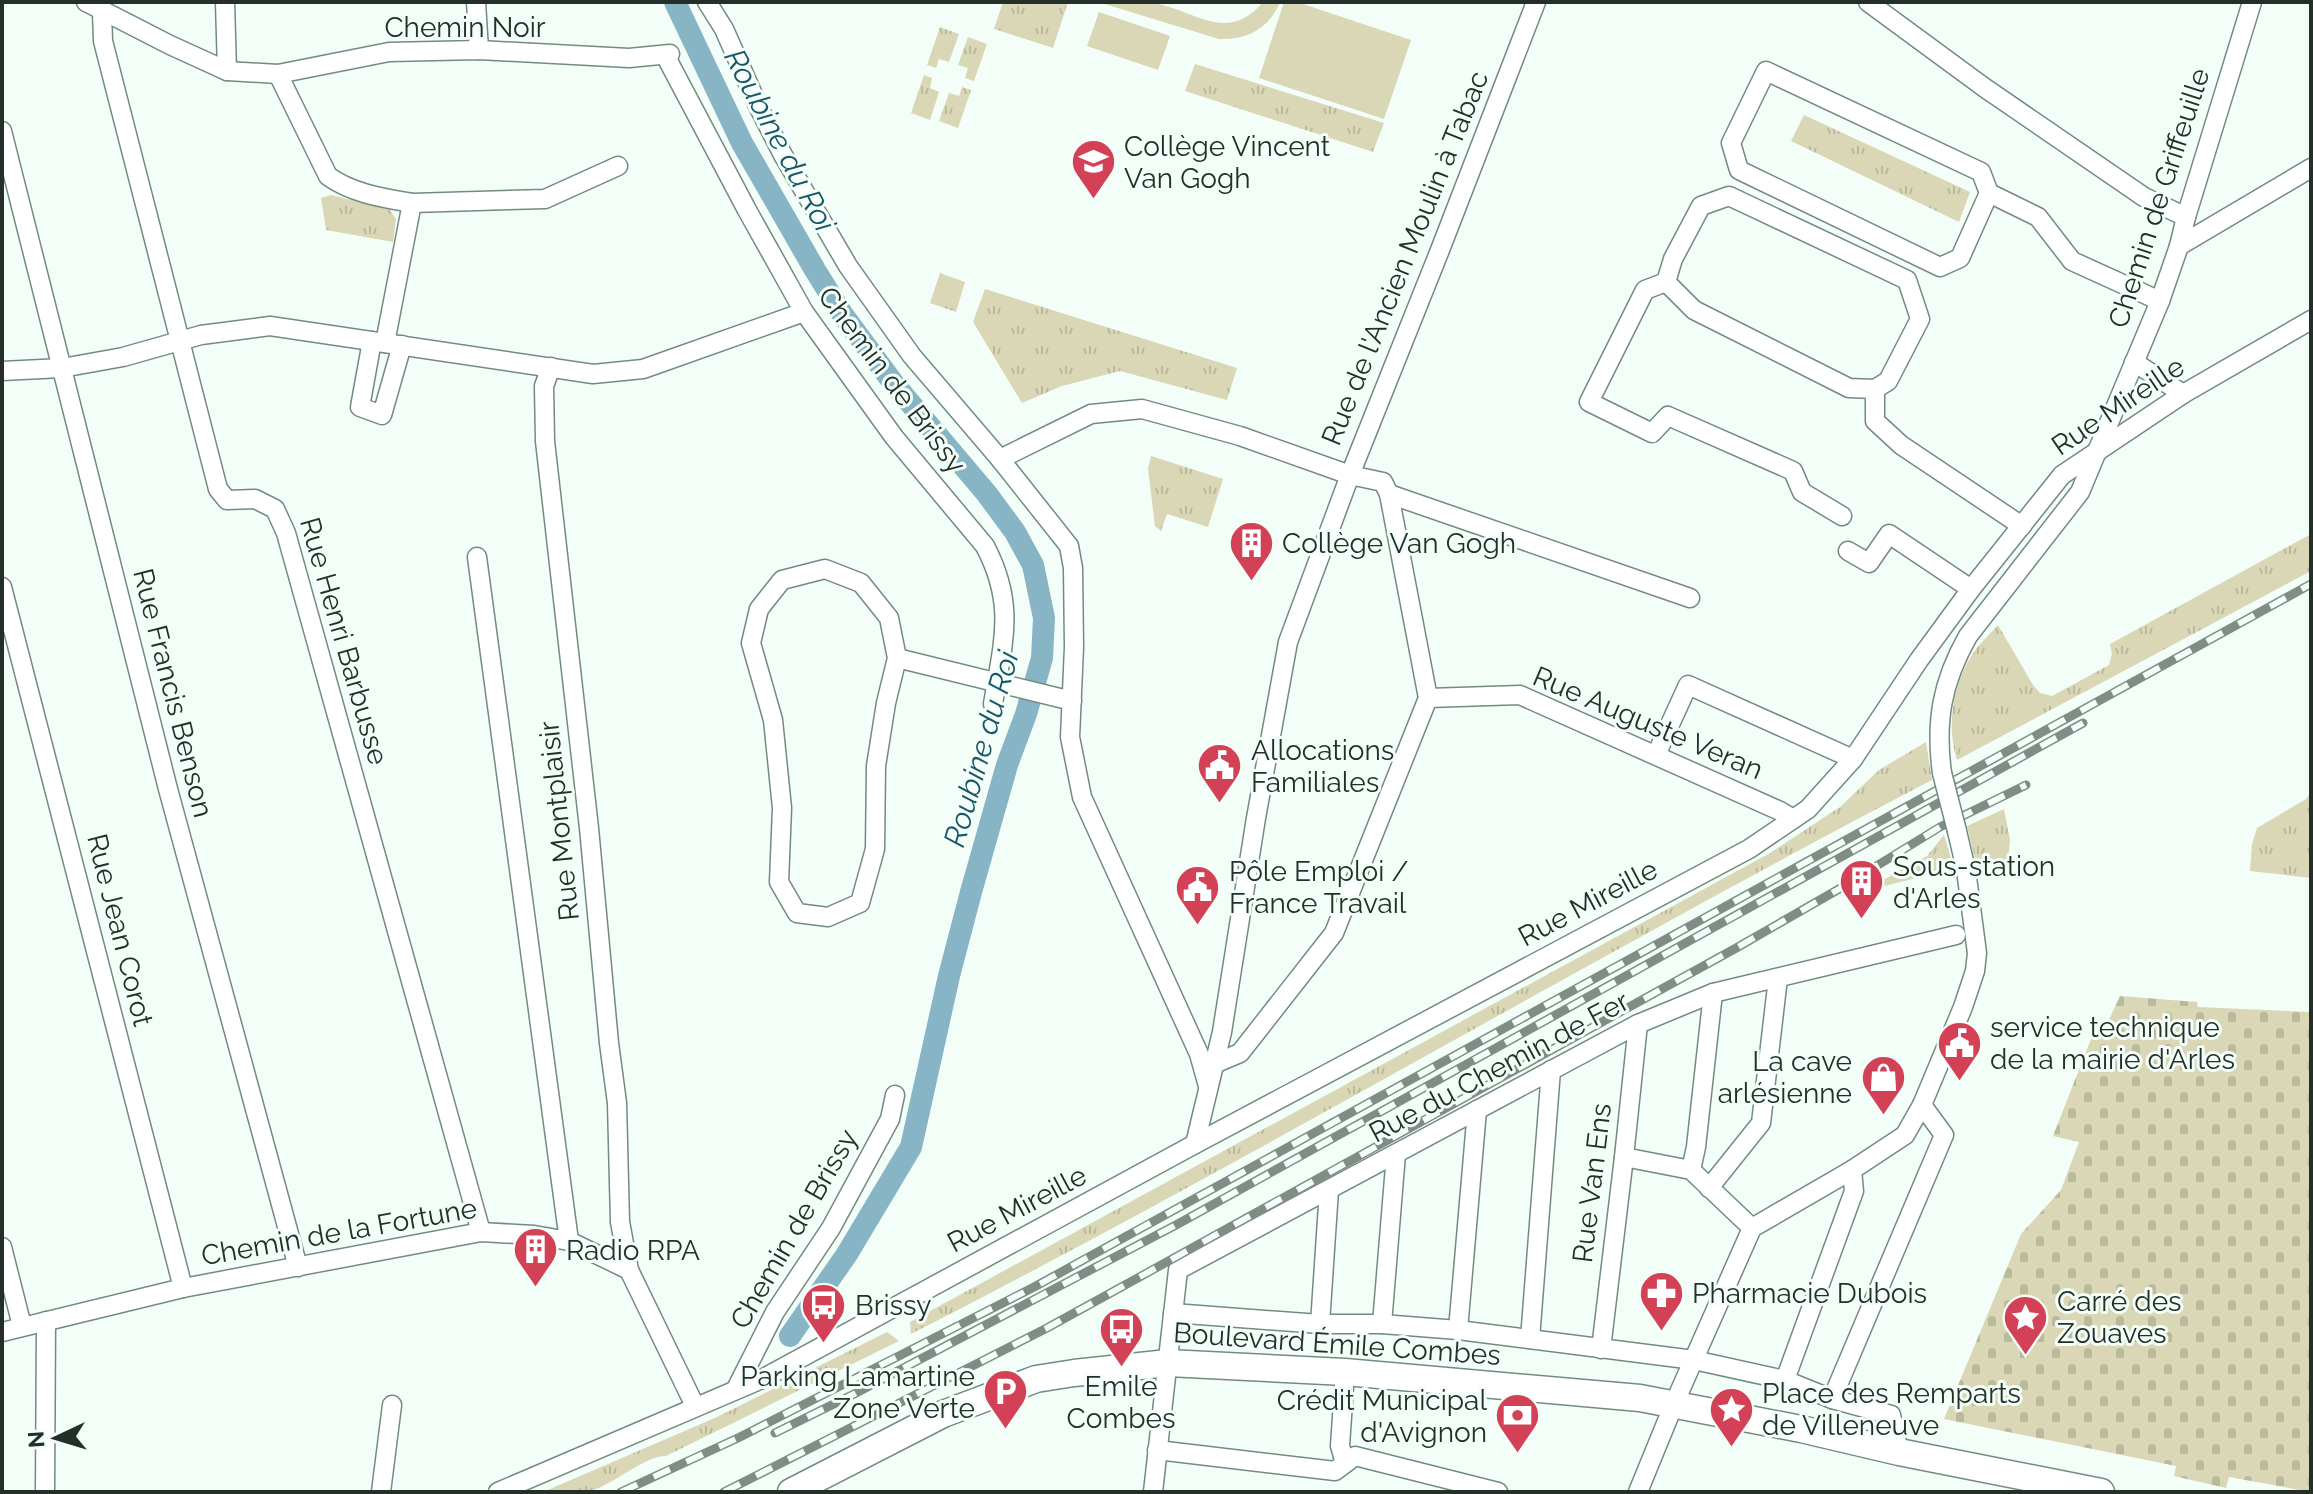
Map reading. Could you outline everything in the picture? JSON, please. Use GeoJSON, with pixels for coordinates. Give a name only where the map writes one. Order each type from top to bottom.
{"type":"FeatureCollection","features":[{"type":"Feature","properties":{"kind":"main road","name":"Boulevard Émile Combes"},"geometry":{"type":"LineString","coordinates":[[791,1492],[943,1414],[1008,1389],[1049,1377],[1168,1363],[1345,1372],[1640,1398],[2101,1492]]}},
{"type":"Feature","properties":{"kind":"street"},"geometry":{"type":"LineString","coordinates":[[225,2],[227,71]]}},
{"type":"Feature","properties":{"kind":"street"},"geometry":{"type":"LineString","coordinates":[[476,2],[479,50]]}},
{"type":"Feature","properties":{"kind":"street"},"geometry":{"type":"LineString","coordinates":[[707,2],[724,29],[783,155],[848,266],[912,356],[1069,546],[1073,568],[1074,647],[1063,699],[1082,797],[1199,1054],[1208,1086]]}},
{"type":"Feature","properties":{"kind":"street","name":"Rue de l'Ancien Moulin à Tabac"},"geometry":{"type":"LineString","coordinates":[[1389,494],[1383,482],[1350,475],[1536,2]]}},
{"type":"Feature","properties":{"kind":"street"},"geometry":{"type":"LineString","coordinates":[[1868,2],[1985,88],[2144,197],[2186,217]]}},
{"type":"Feature","properties":{"kind":"street","name":"Chemin de Griffeuille"},"geometry":{"type":"LineString","coordinates":[[1752,1228],[1905,1135],[1922,1105],[1963,1007],[1975,971],[1977,953],[1966,870],[1942,773],[1939,725],[1944,688],[1968,636],[2080,492],[2160,301],[2252,2]]}},
{"type":"Feature","properties":{"kind":"street","name":"Chemin Noir"},"geometry":{"type":"LineString","coordinates":[[94,7],[227,71],[278,74],[389,52],[479,50],[629,58],[667,54]]}},
{"type":"Feature","properties":{"kind":"street","name":"Rue Henri Barbusse"},"geometry":{"type":"LineString","coordinates":[[94,7],[218,489],[227,500],[255,499],[275,509],[286,533],[481,1232]]}},
{"type":"Feature","properties":{"kind":"street","name":"Chemin de Brissy"},"geometry":{"type":"LineString","coordinates":[[667,54],[747,210],[804,312],[894,437],[985,546],[996,566],[1005,612],[1005,637],[1001,683],[993,704]]}},
{"type":"Feature","properties":{"kind":"street"},"geometry":{"type":"LineString","coordinates":[[1989,193],[1960,258],[1940,267],[1739,170],[1731,143],[1766,71],[1981,172],[1989,193],[2038,217],[2072,261],[2160,301]]}},
{"type":"Feature","properties":{"kind":"street"},"geometry":{"type":"LineString","coordinates":[[278,74],[328,176],[341,185],[412,203],[545,199],[618,166]]}},
{"type":"Feature","properties":{"kind":"street","name":"Rue Francis Benson"},"geometry":{"type":"LineString","coordinates":[[2,131],[172,804],[298,1267]]}},
{"type":"Feature","properties":{"kind":"street"},"geometry":{"type":"LineString","coordinates":[[2179,246],[2311,168]]}},
{"type":"Feature","properties":{"kind":"street"},"geometry":{"type":"LineString","coordinates":[[1729,196],[1907,280],[1920,319],[1888,381],[1875,389],[1849,388],[1694,310],[1666,282],[1673,259],[1701,206],[1729,196]]}},
{"type":"Feature","properties":{"kind":"street"},"geometry":{"type":"LineString","coordinates":[[386,343],[412,203]]}},
{"type":"Feature","properties":{"kind":"street"},"geometry":{"type":"LineString","coordinates":[[1666,282],[1645,290],[1589,402],[1652,433],[1668,416],[1793,471],[1802,492],[1842,516]]}},
{"type":"Feature","properties":{"kind":"street"},"geometry":{"type":"LineString","coordinates":[[2,371],[62,368],[123,357],[201,335],[270,326],[593,374],[643,369],[804,312]]}},
{"type":"Feature","properties":{"kind":"street","name":"Rue Mireille"},"geometry":{"type":"LineString","coordinates":[[498,1492],[762,1379],[1749,849],[1808,809],[1853,759],[1971,589],[2062,475],[2183,394],[2311,320]]}},
{"type":"Feature","properties":{"kind":"street"},"geometry":{"type":"LineString","coordinates":[[2134,362],[2183,394]]}},
{"type":"Feature","properties":{"kind":"street","name":"Rue Montplaisir"},"geometry":{"type":"LineString","coordinates":[[551,367],[544,386],[545,441],[617,1103],[620,1222],[629,1270]]}},
{"type":"Feature","properties":{"kind":"street"},"geometry":{"type":"LineString","coordinates":[[1875,389],[1875,421],[1892,437],[2022,526]]}},
{"type":"Feature","properties":{"kind":"street"},"geometry":{"type":"LineString","coordinates":[[1000,459],[1091,414],[1142,409],[1240,436],[1350,475],[1284,657],[1222,1032],[1195,1144]]}},
{"type":"Feature","properties":{"kind":"street"},"geometry":{"type":"LineString","coordinates":[[1214,1064],[1240,1053],[1334,933],[1428,698],[1389,494],[1690,598]]}},
{"type":"Feature","properties":{"kind":"street"},"geometry":{"type":"LineString","coordinates":[[1848,551],[1869,563],[1889,534],[1971,589]]}},
{"type":"Feature","properties":{"kind":"street"},"geometry":{"type":"LineString","coordinates":[[477,557],[569,1241]]}},
{"type":"Feature","properties":{"kind":"street"},"geometry":{"type":"LineString","coordinates":[[825,569],[861,583],[880,606],[889,618],[897,658],[876,766],[875,849],[860,903],[828,917],[797,913],[779,882],[782,808],[773,720],[751,643],[759,609],[782,580],[825,569]]}},
{"type":"Feature","properties":{"kind":"street","name":"Rue Jean Corot"},"geometry":{"type":"LineString","coordinates":[[2,587],[183,1288]]}},
{"type":"Feature","properties":{"kind":"street"},"geometry":{"type":"LineString","coordinates":[[897,658],[1063,699]]}},
{"type":"Feature","properties":{"kind":"street"},"geometry":{"type":"LineString","coordinates":[[1656,755],[1688,685],[1853,759]]}},
{"type":"Feature","properties":{"kind":"street","name":"Rue Auguste Veran"},"geometry":{"type":"LineString","coordinates":[[1428,698],[1520,695],[1793,819]]}},
{"type":"Feature","properties":{"kind":"street","name":"Rue du Chemin de Fer"},"geometry":{"type":"LineString","coordinates":[[1153,1492],[1178,1270],[1638,1024],[1713,993],[1956,935]]}},
{"type":"Feature","properties":{"kind":"street"},"geometry":{"type":"LineString","coordinates":[[1709,1188],[1761,1123],[1778,978]]}},
{"type":"Feature","properties":{"kind":"street"},"geometry":{"type":"LineString","coordinates":[[1691,1170],[1713,993]]}},
{"type":"Feature","properties":{"kind":"street","name":"Rue Van Ens"},"geometry":{"type":"LineString","coordinates":[[1601,1349],[1638,1024]]}},
{"type":"Feature","properties":{"kind":"street"},"geometry":{"type":"LineString","coordinates":[[1530,1339],[1551,1070]]}},
{"type":"Feature","properties":{"kind":"street","name":"Chemin de Brissy"},"geometry":{"type":"LineString","coordinates":[[736,1389],[775,1312],[839,1214],[890,1119],[895,1095]]}},
{"type":"Feature","properties":{"kind":"street"},"geometry":{"type":"LineString","coordinates":[[1832,1399],[1944,1135],[1922,1105]]}},
{"type":"Feature","properties":{"kind":"street"},"geometry":{"type":"LineString","coordinates":[[1458,1330],[1477,1110]]}},
{"type":"Feature","properties":{"kind":"street"},"geometry":{"type":"LineString","coordinates":[[1382,1324],[1396,1154]]}},
{"type":"Feature","properties":{"kind":"street"},"geometry":{"type":"LineString","coordinates":[[1624,1157],[1691,1170],[1752,1228],[1638,1492]]}},
{"type":"Feature","properties":{"kind":"street"},"geometry":{"type":"LineString","coordinates":[[1785,1380],[1854,1191],[1852,1170]]}},
{"type":"Feature","properties":{"kind":"street"},"geometry":{"type":"LineString","coordinates":[[1320,1324],[1329,1190]]}},
{"type":"Feature","properties":{"kind":"street","name":"Chemin de la Fortune"},"geometry":{"type":"LineString","coordinates":[[2,1332],[183,1288],[481,1232],[534,1235],[569,1241],[629,1270]]}},
{"type":"Feature","properties":{"kind":"street"},"geometry":{"type":"LineString","coordinates":[[2,1247],[22,1326]]}},
{"type":"Feature","properties":{"kind":"street"},"geometry":{"type":"LineString","coordinates":[[629,1270],[695,1406]]}},
{"type":"Feature","properties":{"kind":"street","name":"Boulevard Émile Combes"},"geometry":{"type":"LineString","coordinates":[[1173,1313],[1458,1330],[1694,1360],[1785,1380],[1832,1399],[1891,1415],[1899,1452]]}},
{"type":"Feature","properties":{"kind":"street"},"geometry":{"type":"LineString","coordinates":[[45,1492],[46,1321]]}},
{"type":"Feature","properties":{"kind":"street"},"geometry":{"type":"LineString","coordinates":[[1345,1372],[1340,1446],[1345,1463]]}},
{"type":"Feature","properties":{"kind":"street"},"geometry":{"type":"LineString","coordinates":[[381,1492],[392,1405]]}},
{"type":"Feature","properties":{"kind":"street"},"geometry":{"type":"LineString","coordinates":[[1157,1450],[1335,1471],[1355,1456],[1498,1492]]}},
{"type":"Feature","properties":{"kind":"green space"},"geometry":{"type":"Polygon","coordinates":[[[1003,2],[1068,2],[1053,48],[994,29],[1003,2]]]}},
{"type":"Feature","properties":{"kind":"green space"},"geometry":{"type":"Polygon","coordinates":[[[1098,2],[1154,3],[1224,23],[1250,14],[1263,2],[1280,2],[1270,19],[1256,31],[1219,39],[1098,2]]]}},
{"type":"Feature","properties":{"kind":"green space"},"geometry":{"type":"Polygon","coordinates":[[[1284,2],[1297,2],[1411,40],[1384,119],[1259,78],[1284,2]]]}},
{"type":"Feature","properties":{"kind":"green space"},"geometry":{"type":"Polygon","coordinates":[[[1099,12],[1170,36],[1158,70],[1087,46],[1099,12]]]}},
{"type":"Feature","properties":{"kind":"green space"},"geometry":{"type":"Polygon","coordinates":[[[940,27],[959,34],[949,62],[939,59],[936,68],[927,65],[940,27]]]}},
{"type":"Feature","properties":{"kind":"green space"},"geometry":{"type":"Polygon","coordinates":[[[968,37],[987,44],[974,81],[965,78],[968,68],[958,65],[968,37]]]}},
{"type":"Feature","properties":{"kind":"green space"},"geometry":{"type":"Polygon","coordinates":[[[1195,64],[1384,123],[1373,152],[1185,91],[1195,64]]]}},
{"type":"Feature","properties":{"kind":"green space"},"geometry":{"type":"Polygon","coordinates":[[[924,75],[932,78],[930,88],[939,92],[930,120],[911,113],[924,75]]]}},
{"type":"Feature","properties":{"kind":"green space"},"geometry":{"type":"Polygon","coordinates":[[[962,87],[971,90],[958,128],[939,121],[949,93],[959,96],[962,87]]]}},
{"type":"Feature","properties":{"kind":"green space"},"geometry":{"type":"Polygon","coordinates":[[[1804,115],[1970,192],[1959,222],[1791,141],[1804,115]]]}},
{"type":"Feature","properties":{"kind":"green space"},"geometry":{"type":"Polygon","coordinates":[[[331,195],[390,210],[396,219],[393,242],[326,230],[321,198],[331,195]]]}},
{"type":"Feature","properties":{"kind":"green space"},"geometry":{"type":"Polygon","coordinates":[[[940,273],[965,282],[956,312],[930,303],[940,273]]]}},
{"type":"Feature","properties":{"kind":"green space"},"geometry":{"type":"Polygon","coordinates":[[[985,289],[1237,368],[1227,400],[1120,371],[1062,386],[1022,403],[973,322],[985,289]]]}},
{"type":"Feature","properties":{"kind":"green space"},"geometry":{"type":"Polygon","coordinates":[[[1151,456],[1223,479],[1208,527],[1167,514],[1161,531],[1155,526],[1148,469],[1151,456]]]}},
{"type":"Feature","properties":{"kind":"green space"},"geometry":{"type":"Polygon","coordinates":[[[2311,534],[2311,571],[1957,760],[1952,734],[1956,692],[1965,666],[1998,625],[2033,685],[2040,693],[2052,696],[2109,665],[2112,654],[2110,644],[2311,534]]]}},
{"type":"Feature","properties":{"kind":"green space"},"geometry":{"type":"Polygon","coordinates":[[[1926,742],[1932,780],[1676,917],[1168,1198],[911,1334],[910,1322],[1770,853],[1840,807],[1879,770],[1926,742]]]}},
{"type":"Feature","properties":{"kind":"green space"},"geometry":{"type":"Polygon","coordinates":[[[2311,792],[2311,878],[2250,871],[2257,828],[2306,799],[2311,792]]]}},
{"type":"Feature","properties":{"kind":"green space"},"geometry":{"type":"Polygon","coordinates":[[[2004,809],[2010,840],[2008,862],[1977,868],[1967,826],[2004,809]]]}},
{"type":"Feature","properties":{"kind":"green space"},"geometry":{"type":"Polygon","coordinates":[[[1944,835],[1955,871],[1861,892],[1927,856],[1944,835]]]}},
{"type":"Feature","properties":{"kind":"green space"},"geometry":{"type":"Polygon","coordinates":[[[2120,996],[2197,1002],[2198,1007],[2311,1012],[2311,1492],[2229,1477],[2226,1488],[2174,1476],[2176,1466],[1944,1419],[2021,1234],[2061,1190],[2079,1142],[2053,1136],[2093,1034],[2101,1037],[2120,996]]]}},
{"type":"Feature","properties":{"kind":"green space"},"geometry":{"type":"Polygon","coordinates":[[[887,1332],[899,1341],[666,1456],[648,1461],[597,1489],[582,1493],[543,1492],[717,1417],[887,1332]]]}},
{"type":"Feature","properties":{"kind":"waterway","name":"Roubine du Roi"},"geometry":{"type":"LineString","coordinates":[[675,2],[742,143],[843,315],[894,384],[1015,532],[1033,565],[1044,618],[1042,658],[1007,765],[971,892],[911,1147],[847,1254],[790,1336]]}},
{"type":"Feature","properties":{"kind":"railway"},"geometry":{"type":"LineString","coordinates":[[621,1492],[740,1437],[1036,1286],[2311,584]]}},
{"type":"Feature","properties":{"kind":"railway"},"geometry":{"type":"LineString","coordinates":[[775,1433],[1176,1225],[2083,723]]}},
{"type":"Feature","properties":{"kind":"railway"},"geometry":{"type":"LineString","coordinates":[[724,1492],[1047,1328],[1738,947],[1940,827],[2026,785]]}},
{"type":"Feature","properties":{"kind":"place","name":"Collège Vincent Van Gogh"},"geometry":{"type":"Point","coordinates":[1093,201]}},
{"type":"Feature","properties":{"kind":"place","name":"Collège Van Gogh"},"geometry":{"type":"Point","coordinates":[1251,582]}},
{"type":"Feature","properties":{"kind":"place","name":"Allocations Familiales"},"geometry":{"type":"Point","coordinates":[1220,805]}},
{"type":"Feature","properties":{"kind":"place","name":"Sous-station d'Arles"},"geometry":{"type":"Point","coordinates":[1862,921]}},
{"type":"Feature","properties":{"kind":"place","name":"Pôle Emploi / France Travail"},"geometry":{"type":"Point","coordinates":[1198,926]}},
{"type":"Feature","properties":{"kind":"place","name":"service technique de la mairie d'Arles"},"geometry":{"type":"Point","coordinates":[1959,1082]}},
{"type":"Feature","properties":{"kind":"place","name":"La cave arlésienne"},"geometry":{"type":"Point","coordinates":[1883,1116]}},
{"type":"Feature","properties":{"kind":"place","name":"Radio RPA"},"geometry":{"type":"Point","coordinates":[535,1289]}},
{"type":"Feature","properties":{"kind":"place","name":"Pharmacie Dubois"},"geometry":{"type":"Point","coordinates":[1661,1332]}},
{"type":"Feature","properties":{"kind":"place","name":"Brissy"},"geometry":{"type":"Point","coordinates":[824,1344]}},
{"type":"Feature","properties":{"kind":"place","name":"Carré des Zouaves"},"geometry":{"type":"Point","coordinates":[2026,1356]}},
{"type":"Feature","properties":{"kind":"place","name":"Emile Combes"},"geometry":{"type":"Point","coordinates":[1121,1368]}},
{"type":"Feature","properties":{"kind":"place","name":"Parking Lamartine Zone Verte"},"geometry":{"type":"Point","coordinates":[1006,1431]}},
{"type":"Feature","properties":{"kind":"place","name":"Place des Remparts de Villeneuve"},"geometry":{"type":"Point","coordinates":[1731,1448]}},
{"type":"Feature","properties":{"kind":"place","name":"Crédit Municipal d'Avignon"},"geometry":{"type":"Point","coordinates":[1518,1455]}}]}
